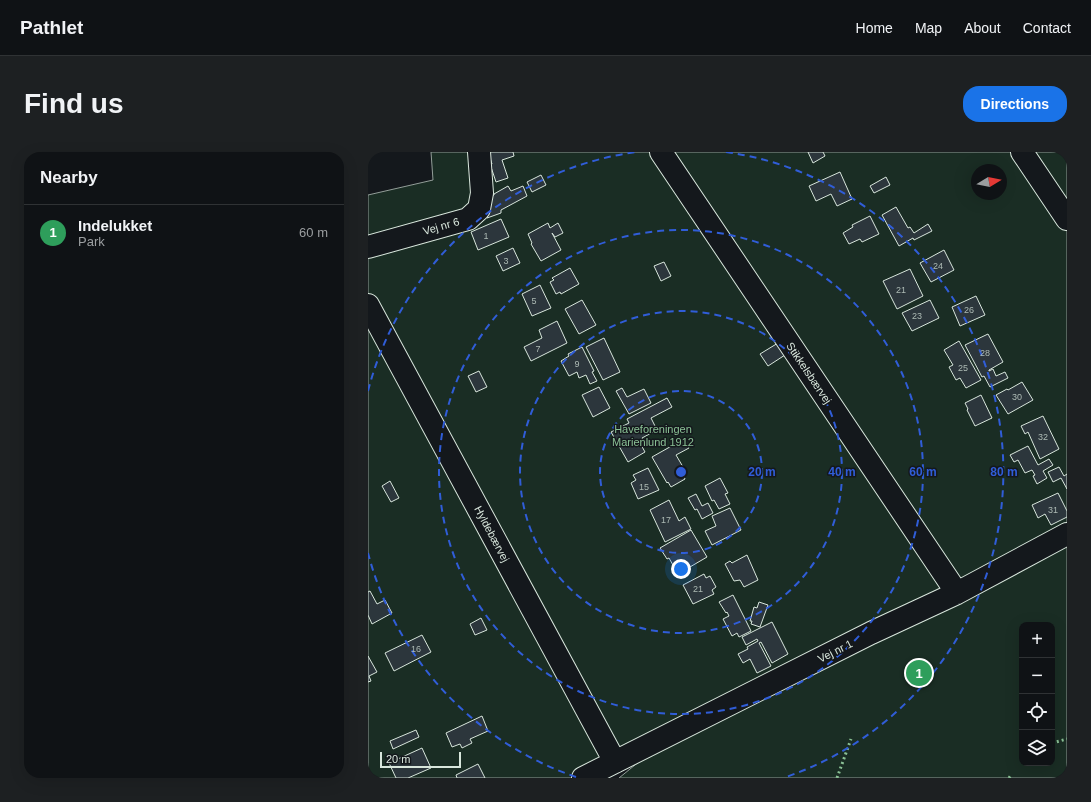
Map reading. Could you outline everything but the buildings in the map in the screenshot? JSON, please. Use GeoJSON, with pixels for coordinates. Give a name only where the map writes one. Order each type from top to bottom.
{"type":"FeatureCollection","features":[{"type":"Feature","properties":{"kind":"lane","name":"Vej nr 6"},"geometry":{"type":"LineString","coordinates":[[368,247],[468,219],[479,209],[482,193],[478,152]]}},
{"type":"Feature","properties":{"kind":"lane","name":"Stikkelsbærvej"},"geometry":{"type":"LineString","coordinates":[[661,152],[957,593]]}},
{"type":"Feature","properties":{"kind":"lane"},"geometry":{"type":"LineString","coordinates":[[1022,152],[1067,219]]}},
{"type":"Feature","properties":{"kind":"lane","name":"Hyldebærvej"},"geometry":{"type":"LineString","coordinates":[[368,305],[609,769]]}},
{"type":"Feature","properties":{"kind":"lane","name":"Vej nr 1"},"geometry":{"type":"LineString","coordinates":[[583,778],[609,769],[864,637],[957,593],[1067,534]]}},
{"type":"Feature","properties":{"kind":"green space","name":"Haveforeningen Marienlund 1912"},"geometry":{"type":"Polygon","coordinates":[[[431,152],[1067,152],[1067,778],[619,778],[646,756],[595,778],[368,778],[368,195],[433,180],[431,152]]]}},
{"type":"Feature","properties":{"kind":"hedge"},"geometry":{"type":"LineString","coordinates":[[837,778],[851,739]]}},
{"type":"Feature","properties":{"kind":"hedge"},"geometry":{"type":"LineString","coordinates":[[1055,742],[1067,739]]}},
{"type":"Feature","properties":{"kind":"place","name":"Indelukket"},"geometry":{"type":"Point","coordinates":[919,673]}}]}
